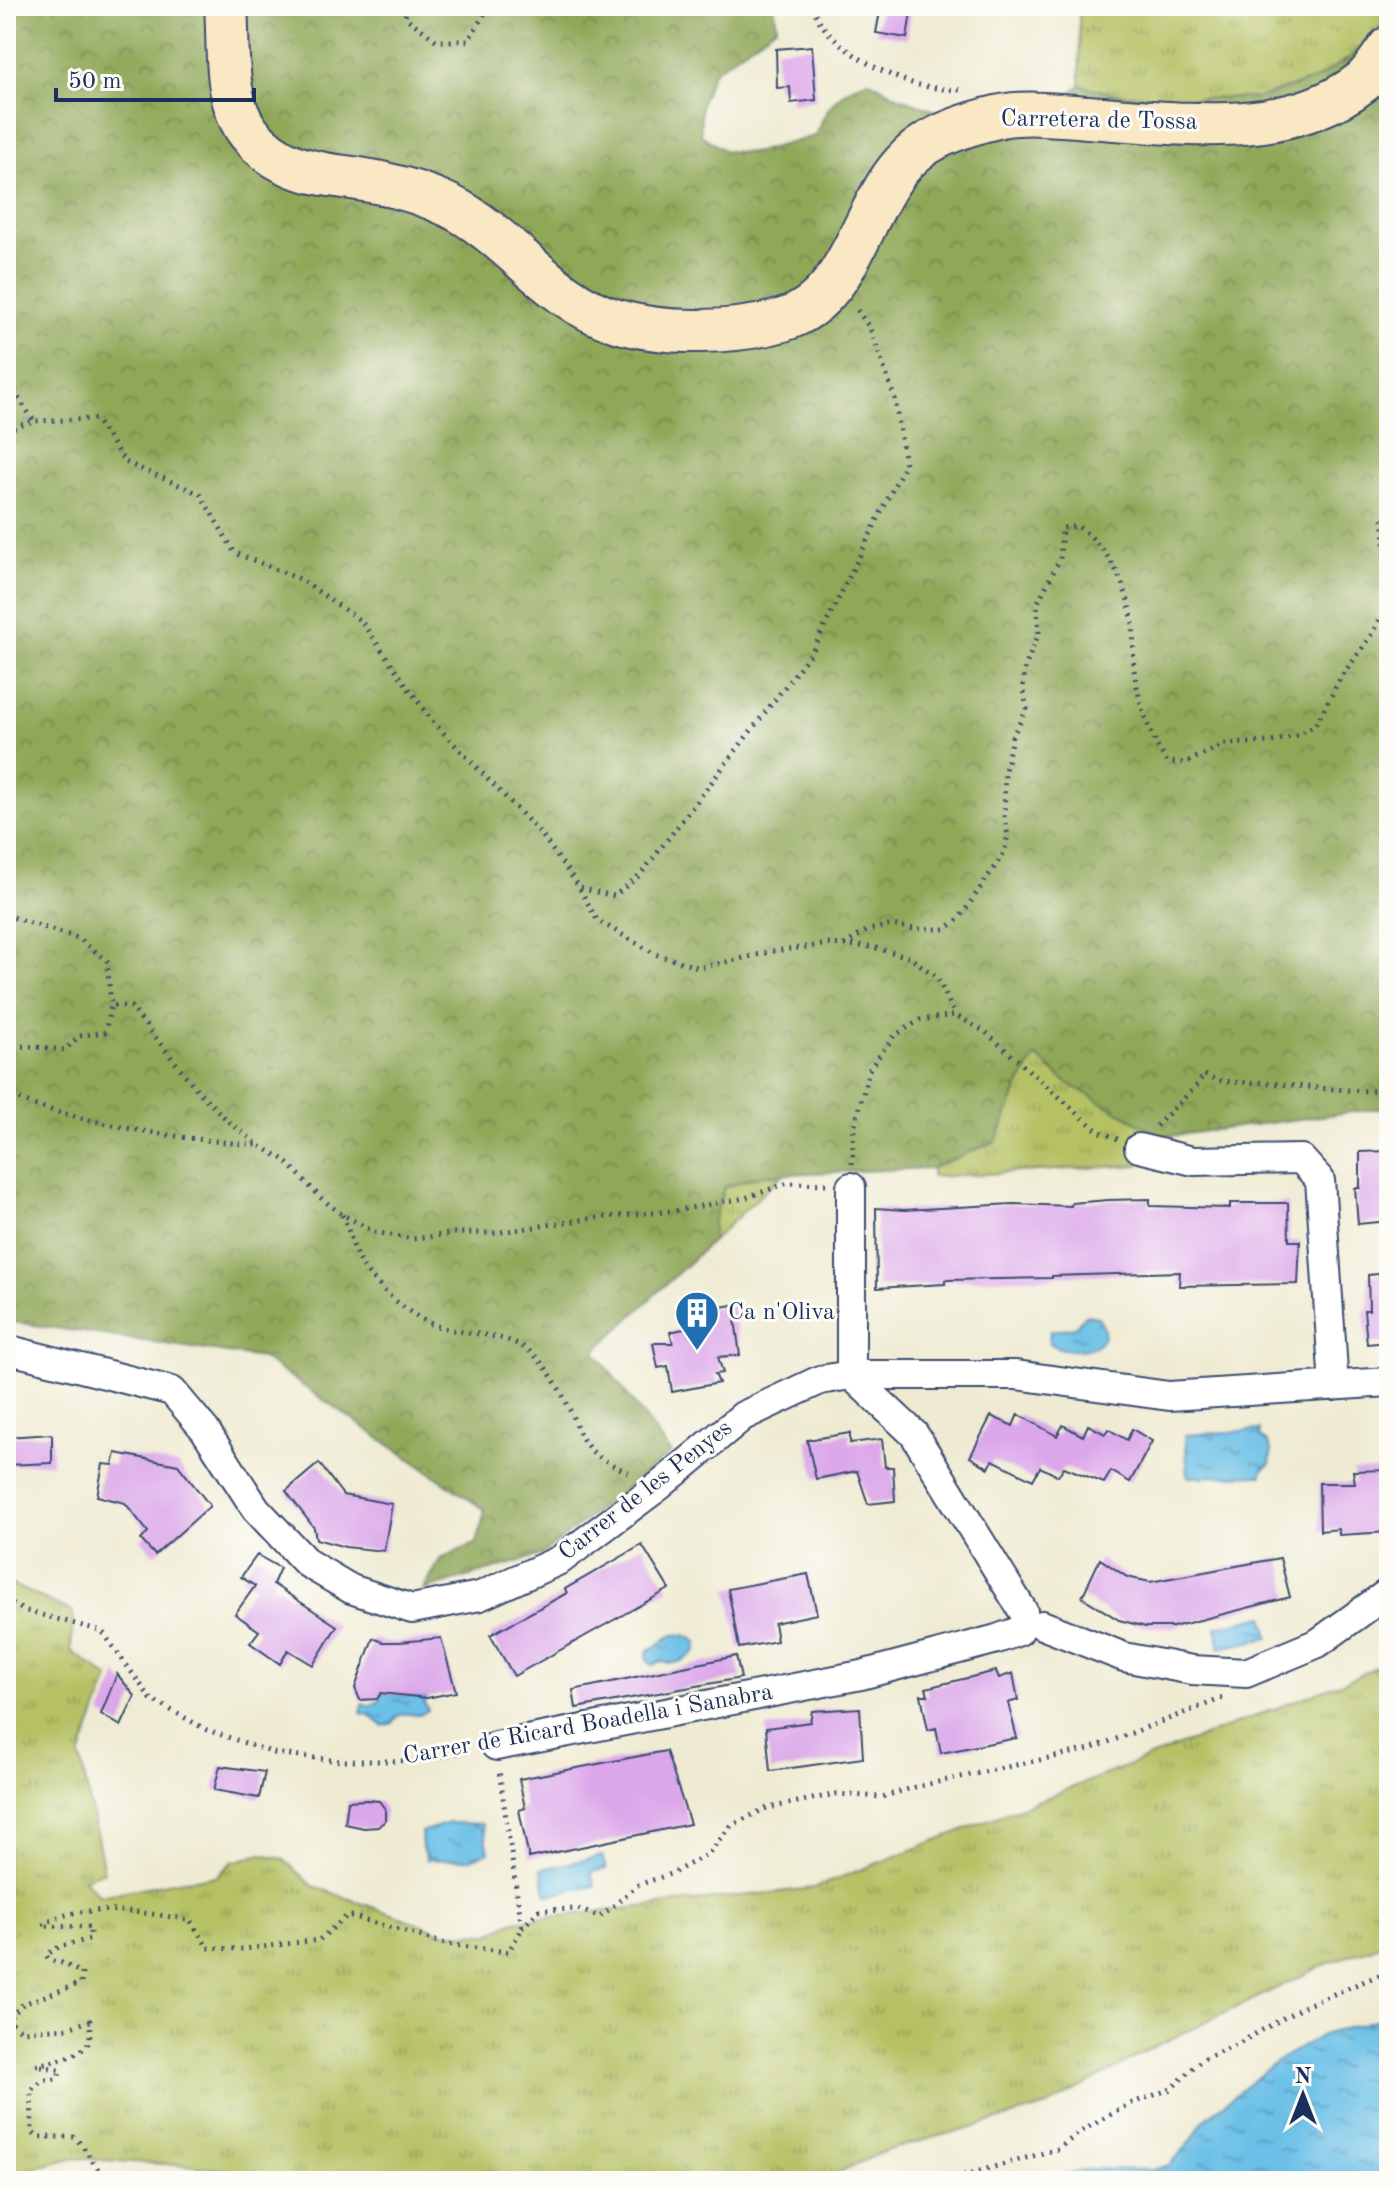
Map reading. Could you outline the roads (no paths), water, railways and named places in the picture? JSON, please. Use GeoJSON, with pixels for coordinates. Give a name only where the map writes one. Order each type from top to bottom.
{"type":"FeatureCollection","features":[{"type":"Feature","properties":{"kind":"main road","name":"Carretera de Tossa"},"geometry":{"type":"LineString","coordinates":[[226,6],[232,92],[237,112],[247,131],[271,155],[301,169],[331,177],[380,183],[450,206],[488,231],[563,293],[588,309],[616,321],[662,330],[732,329],[784,320],[813,305],[836,281],[883,191],[900,168],[923,145],[958,128],[1004,115],[1234,123],[1295,116],[1331,103],[1366,79],[1389,48]]}},
{"type":"Feature","properties":{"kind":"street"},"geometry":{"type":"LineString","coordinates":[[1139,1148],[1193,1161],[1301,1159],[1320,1180],[1334,1386]]}},
{"type":"Feature","properties":{"kind":"street"},"geometry":{"type":"LineString","coordinates":[[851,1187],[851,1375],[914,1434],[1028,1622],[1124,1657],[1192,1670],[1246,1673],[1318,1643],[1389,1592]]}},
{"type":"Feature","properties":{"kind":"street","name":"Carrer de les Penyes"},"geometry":{"type":"LineString","coordinates":[[6,1349],[172,1391],[205,1430],[256,1509],[307,1563],[351,1589],[412,1609],[480,1596],[560,1560],[663,1483],[743,1416],[820,1380],[851,1375],[1016,1375],[1169,1396],[1389,1382]]}},
{"type":"Feature","properties":{"kind":"street","name":"Carrer de Ricard Boadella i Sanabra"},"geometry":{"type":"LineString","coordinates":[[496,1746],[861,1675],[997,1639],[1028,1622]]}},
{"type":"Feature","properties":{"kind":"water"},"geometry":{"type":"Polygon","coordinates":[[[1085,1315],[1098,1317],[1104,1328],[1103,1338],[1098,1344],[1067,1350],[1049,1342],[1050,1331],[1075,1327],[1085,1315]]]}},
{"type":"Feature","properties":{"kind":"water"},"geometry":{"type":"Polygon","coordinates":[[[1260,1430],[1260,1437],[1267,1442],[1271,1451],[1270,1464],[1262,1470],[1262,1475],[1188,1477],[1185,1435],[1260,1430]]]}},
{"type":"Feature","properties":{"kind":"water"},"geometry":{"type":"Polygon","coordinates":[[[1264,1616],[1269,1638],[1220,1648],[1216,1627],[1264,1616]]]}},
{"type":"Feature","properties":{"kind":"water"},"geometry":{"type":"Polygon","coordinates":[[[673,1635],[694,1640],[697,1642],[696,1650],[680,1662],[661,1661],[652,1665],[646,1659],[648,1650],[673,1635]]]}},
{"type":"Feature","properties":{"kind":"water"},"geometry":{"type":"Polygon","coordinates":[[[381,1693],[427,1698],[424,1703],[428,1710],[420,1715],[402,1714],[393,1723],[383,1726],[361,1713],[363,1704],[369,1706],[380,1701],[381,1693]]]}},
{"type":"Feature","properties":{"kind":"water"},"geometry":{"type":"Polygon","coordinates":[[[449,1823],[483,1824],[489,1852],[470,1859],[427,1860],[421,1832],[449,1823]]]}},
{"type":"Feature","properties":{"kind":"water"},"geometry":{"type":"Polygon","coordinates":[[[602,1856],[606,1869],[591,1872],[595,1886],[547,1895],[541,1869],[602,1856]]]}},
{"type":"Feature","properties":{"kind":"water"},"geometry":{"type":"Polygon","coordinates":[[[1389,2016],[1389,2181],[1043,2181],[1087,2169],[1153,2170],[1170,2165],[1192,2140],[1204,2120],[1276,2062],[1322,2035],[1389,2016]]]}},
{"type":"Feature","properties":{"kind":"place","name":"Ca n'Oliva"},"geometry":{"type":"Point","coordinates":[697,1352]}}]}
